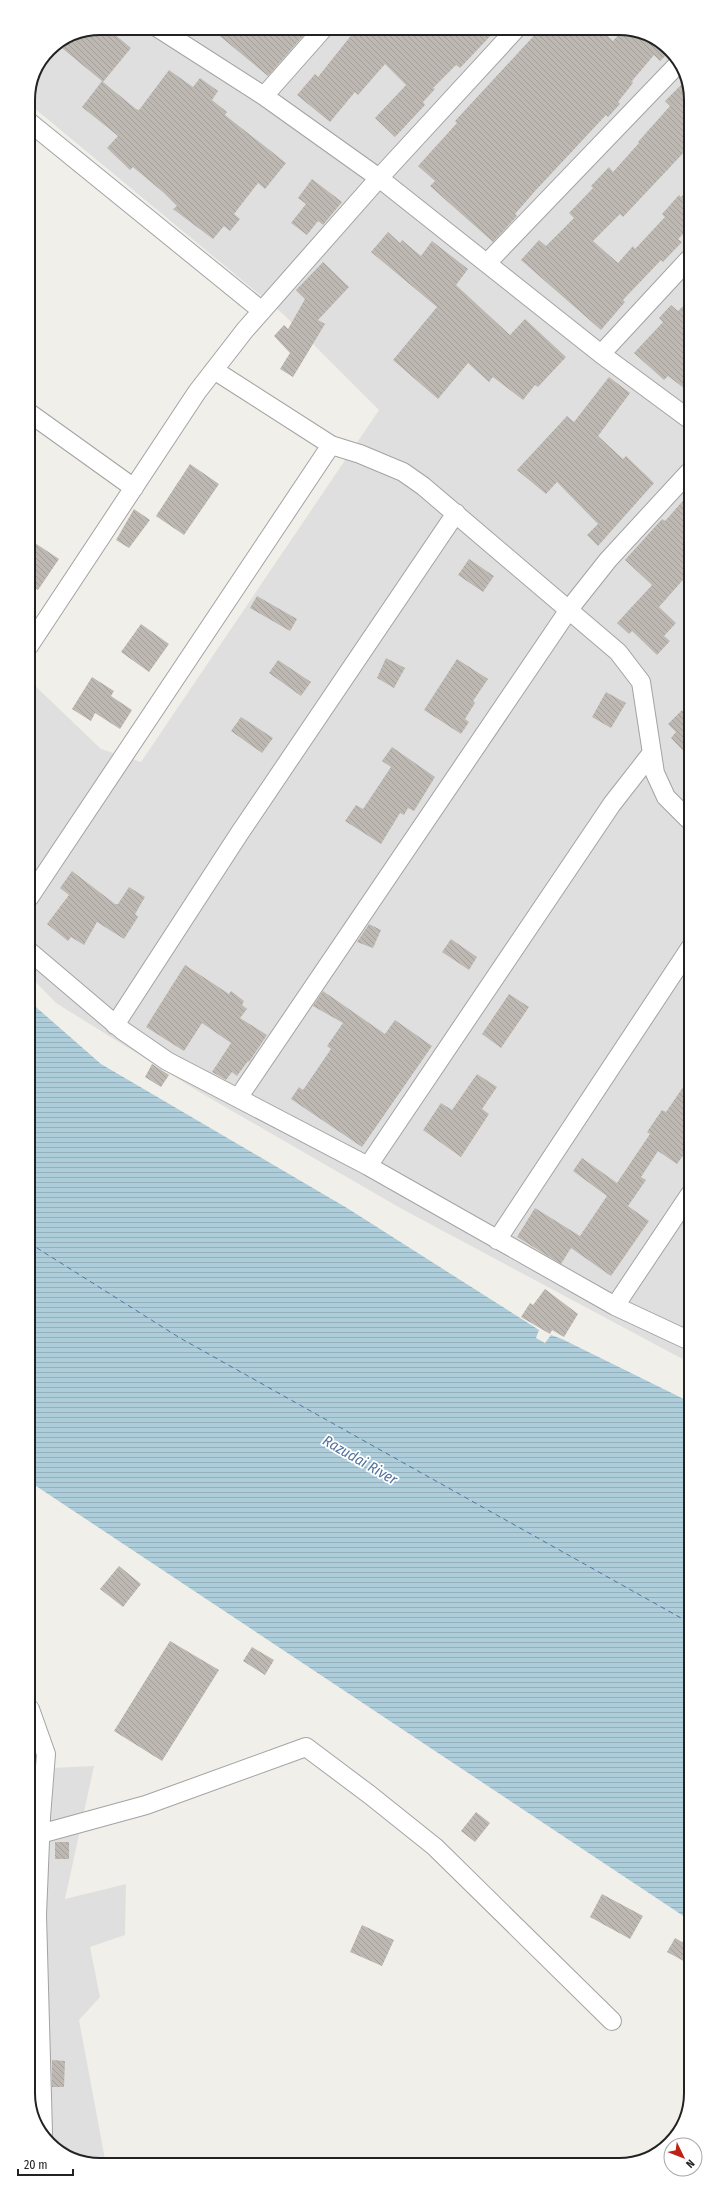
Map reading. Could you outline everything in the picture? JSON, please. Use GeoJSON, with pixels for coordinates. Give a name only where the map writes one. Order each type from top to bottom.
{"type":"FeatureCollection","features":[{"type":"Feature","properties":{"kind":"street"},"geometry":{"type":"LineString","coordinates":[[169,35],[264,96],[379,178],[601,354],[684,415]]}},
{"type":"Feature","properties":{"kind":"street"},"geometry":{"type":"LineString","coordinates":[[264,96],[318,35]]}},
{"type":"Feature","properties":{"kind":"street"},"geometry":{"type":"LineString","coordinates":[[35,637],[197,392],[214,370],[262,311],[379,178],[511,35]]}},
{"type":"Feature","properties":{"kind":"street"},"geometry":{"type":"LineString","coordinates":[[487,263],[675,67]]}},
{"type":"Feature","properties":{"kind":"street"},"geometry":{"type":"LineString","coordinates":[[35,127],[262,311]]}},
{"type":"Feature","properties":{"kind":"street"},"geometry":{"type":"LineString","coordinates":[[601,354],[684,264]]}},
{"type":"Feature","properties":{"kind":"street"},"geometry":{"type":"LineString","coordinates":[[214,370],[331,444],[403,472],[423,486],[570,608],[618,652],[641,682],[655,773],[666,797],[684,814]]}},
{"type":"Feature","properties":{"kind":"street"},"geometry":{"type":"LineString","coordinates":[[35,417],[134,488]]}},
{"type":"Feature","properties":{"kind":"street"},"geometry":{"type":"LineString","coordinates":[[35,889],[331,444]]}},
{"type":"Feature","properties":{"kind":"street"},"geometry":{"type":"LineString","coordinates":[[238,1098],[570,608],[608,560],[684,477]]}},
{"type":"Feature","properties":{"kind":"street"},"geometry":{"type":"LineString","coordinates":[[115,1025],[239,834],[456,513]]}},
{"type":"Feature","properties":{"kind":"street"},"geometry":{"type":"LineString","coordinates":[[368,1166],[612,804],[651,754]]}},
{"type":"Feature","properties":{"kind":"street"},"geometry":{"type":"LineString","coordinates":[[35,956],[115,1025],[167,1061],[368,1166],[615,1306],[684,1338]]}},
{"type":"Feature","properties":{"kind":"street"},"geometry":{"type":"LineString","coordinates":[[497,1240],[684,957]]}},
{"type":"Feature","properties":{"kind":"street"},"geometry":{"type":"LineString","coordinates":[[615,1306],[684,1203]]}},
{"type":"Feature","properties":{"kind":"street"},"geometry":{"type":"LineString","coordinates":[[35,1723],[46,1754],[40,1834],[37,1915],[44,2125]]}},
{"type":"Feature","properties":{"kind":"street"},"geometry":{"type":"LineString","coordinates":[[40,1834],[146,1805],[306,1747],[370,1795],[435,1847],[612,2021]]}},
{"type":"Feature","properties":{"kind":"shaded area"},"geometry":{"type":"Polygon","coordinates":[[[100,35],[623,35],[632,36],[652,44],[668,57],[675,67],[682,83],[684,100],[684,1360],[402,1209],[196,1090],[56,1003],[35,981],[35,686],[101,749],[141,762],[379,410],[283,314],[35,109],[36,87],[40,75],[54,54],[75,40],[87,36],[100,35]]]}},
{"type":"Feature","properties":{"kind":"shaded area"},"geometry":{"type":"Polygon","coordinates":[[[94,1766],[65,1899],[126,1884],[125,1935],[90,1947],[100,1997],[79,2020],[105,2158],[87,2157],[75,2153],[60,2145],[46,2129],[37,2110],[35,2093],[35,1769],[94,1766]]]}},
{"type":"Feature","properties":{"kind":"water","name":"Razudai River"},"geometry":{"type":"Polygon","coordinates":[[[35,1006],[101,1064],[347,1208],[539,1330],[536,1338],[545,1343],[551,1335],[562,1339],[684,1399],[684,1916],[35,1485],[35,1006]]]}},
{"type":"Feature","properties":{"kind":"building"},"geometry":{"type":"Polygon","coordinates":[[[115,35],[131,48],[103,82],[139,110],[169,70],[193,87],[200,78],[218,91],[212,100],[227,112],[225,115],[286,163],[265,189],[258,183],[234,214],[240,219],[230,231],[224,226],[213,239],[173,209],[177,206],[164,193],[133,167],[130,170],[107,148],[118,136],[82,107],[102,81],[62,48],[75,40],[87,36],[115,35]]]}},
{"type":"Feature","properties":{"kind":"building"},"geometry":{"type":"Polygon","coordinates":[[[218,35],[304,35],[268,76],[218,35]]]}},
{"type":"Feature","properties":{"kind":"building"},"geometry":{"type":"Polygon","coordinates":[[[351,35],[491,35],[460,68],[456,65],[433,88],[435,89],[423,102],[425,105],[395,137],[375,118],[406,85],[385,64],[358,95],[355,92],[330,122],[297,95],[315,74],[318,77],[351,35]]]}},
{"type":"Feature","properties":{"kind":"building"},"geometry":{"type":"Polygon","coordinates":[[[535,35],[607,35],[613,41],[618,35],[632,36],[652,44],[666,55],[660,61],[654,55],[632,81],[633,83],[618,102],[620,104],[608,117],[606,115],[536,190],[515,214],[517,216],[493,242],[430,186],[435,181],[418,166],[457,123],[455,121],[535,35]]]}},
{"type":"Feature","properties":{"kind":"building"},"geometry":{"type":"Polygon","coordinates":[[[682,84],[684,100],[684,152],[623,217],[620,214],[593,241],[618,263],[633,246],[635,249],[665,217],[662,214],[679,195],[681,197],[684,194],[684,233],[678,239],[682,242],[663,262],[661,260],[623,300],[625,302],[601,330],[521,260],[539,240],[546,246],[574,218],[569,213],[593,188],[591,186],[609,167],[613,172],[670,106],[665,101],[682,84]]]}},
{"type":"Feature","properties":{"kind":"building"},"geometry":{"type":"Polygon","coordinates":[[[312,179],[342,202],[323,225],[318,221],[307,235],[291,223],[306,204],[298,198],[312,179]]]}},
{"type":"Feature","properties":{"kind":"building"},"geometry":{"type":"Polygon","coordinates":[[[388,232],[400,243],[402,240],[421,256],[432,241],[468,269],[456,285],[510,335],[525,319],[566,357],[538,387],[535,385],[523,400],[493,377],[489,382],[468,363],[438,399],[393,360],[437,307],[371,252],[388,232]]]}},
{"type":"Feature","properties":{"kind":"building"},"geometry":{"type":"Polygon","coordinates":[[[323,262],[349,287],[318,320],[325,324],[293,377],[280,369],[290,353],[274,336],[284,325],[288,329],[305,299],[296,290],[323,262]]]}},
{"type":"Feature","properties":{"kind":"building"},"geometry":{"type":"Polygon","coordinates":[[[671,305],[678,311],[684,305],[684,388],[668,376],[664,380],[634,353],[663,322],[659,318],[671,305]]]}},
{"type":"Feature","properties":{"kind":"building"},"geometry":{"type":"Polygon","coordinates":[[[609,377],[630,393],[598,436],[623,459],[626,456],[654,483],[598,546],[587,535],[598,524],[557,482],[546,494],[517,470],[567,416],[574,422],[609,377]]]}},
{"type":"Feature","properties":{"kind":"building"},"geometry":{"type":"Polygon","coordinates":[[[190,464],[219,484],[184,535],[156,516],[190,464]]]}},
{"type":"Feature","properties":{"kind":"building"},"geometry":{"type":"Polygon","coordinates":[[[684,500],[684,579],[659,607],[676,623],[664,636],[670,641],[657,655],[632,631],[629,634],[617,623],[652,585],[625,560],[662,519],[665,521],[684,500]]]}},
{"type":"Feature","properties":{"kind":"building"},"geometry":{"type":"Polygon","coordinates":[[[134,509],[150,520],[129,548],[116,540],[134,509]]]}},
{"type":"Feature","properties":{"kind":"building"},"geometry":{"type":"Polygon","coordinates":[[[35,543],[59,559],[38,590],[35,588],[35,543]]]}},
{"type":"Feature","properties":{"kind":"building"},"geometry":{"type":"Polygon","coordinates":[[[469,559],[494,576],[483,592],[458,575],[469,559]]]}},
{"type":"Feature","properties":{"kind":"building"},"geometry":{"type":"Polygon","coordinates":[[[257,596],[297,619],[290,631],[250,608],[257,596]]]}},
{"type":"Feature","properties":{"kind":"building"},"geometry":{"type":"Polygon","coordinates":[[[141,624],[169,644],[149,672],[121,652],[141,624]]]}},
{"type":"Feature","properties":{"kind":"building"},"geometry":{"type":"Polygon","coordinates":[[[386,658],[405,668],[394,688],[377,678],[386,658]]]}},
{"type":"Feature","properties":{"kind":"building"},"geometry":{"type":"Polygon","coordinates":[[[457,659],[488,679],[473,701],[475,703],[465,719],[469,722],[461,734],[424,710],[457,659]]]}},
{"type":"Feature","properties":{"kind":"building"},"geometry":{"type":"Polygon","coordinates":[[[278,660],[311,682],[301,696],[269,673],[278,660]]]}},
{"type":"Feature","properties":{"kind":"building"},"geometry":{"type":"Polygon","coordinates":[[[92,677],[114,691],[111,696],[132,710],[120,729],[95,713],[91,721],[72,709],[92,677]]]}},
{"type":"Feature","properties":{"kind":"building"},"geometry":{"type":"Polygon","coordinates":[[[606,692],[626,703],[611,728],[592,717],[606,692]]]}},
{"type":"Feature","properties":{"kind":"building"},"geometry":{"type":"Polygon","coordinates":[[[682,710],[684,712],[684,752],[671,738],[676,732],[668,724],[682,710]]]}},
{"type":"Feature","properties":{"kind":"building"},"geometry":{"type":"Polygon","coordinates":[[[241,717],[273,738],[262,753],[231,731],[241,717]]]}},
{"type":"Feature","properties":{"kind":"building"},"geometry":{"type":"Polygon","coordinates":[[[392,747],[435,777],[414,811],[408,808],[404,815],[400,813],[381,844],[345,821],[356,805],[363,809],[391,767],[382,761],[392,747]]]}},
{"type":"Feature","properties":{"kind":"building"},"geometry":{"type":"Polygon","coordinates":[[[72,871],[115,904],[118,904],[129,887],[145,897],[135,914],[138,917],[124,939],[97,922],[84,945],[71,937],[68,941],[47,924],[69,895],[60,888],[72,871]]]}},
{"type":"Feature","properties":{"kind":"building"},"geometry":{"type":"Polygon","coordinates":[[[369,924],[381,930],[373,948],[357,942],[369,924]]]}},
{"type":"Feature","properties":{"kind":"building"},"geometry":{"type":"Polygon","coordinates":[[[451,939],[477,957],[469,970],[442,952],[451,939]]]}},
{"type":"Feature","properties":{"kind":"building"},"geometry":{"type":"Polygon","coordinates":[[[185,965],[229,994],[231,991],[244,1001],[242,1005],[247,1009],[240,1018],[267,1035],[249,1062],[248,1061],[237,1076],[232,1072],[226,1080],[212,1072],[231,1043],[202,1023],[184,1051],[146,1027],[185,965]]]}},
{"type":"Feature","properties":{"kind":"building"},"geometry":{"type":"Polygon","coordinates":[[[323,991],[385,1034],[395,1020],[432,1046],[362,1147],[291,1099],[299,1087],[303,1090],[331,1049],[327,1046],[343,1023],[313,1006],[323,991]]]}},
{"type":"Feature","properties":{"kind":"building"},"geometry":{"type":"Polygon","coordinates":[[[509,994],[529,1007],[501,1048],[482,1034],[509,994]]]}},
{"type":"Feature","properties":{"kind":"building"},"geometry":{"type":"Polygon","coordinates":[[[152,1064],[169,1075],[161,1087],[145,1077],[152,1064]]]}},
{"type":"Feature","properties":{"kind":"building"},"geometry":{"type":"Polygon","coordinates":[[[477,1074],[497,1087],[482,1109],[489,1114],[461,1157],[423,1130],[441,1103],[452,1110],[477,1074]]]}},
{"type":"Feature","properties":{"kind":"building"},"geometry":{"type":"Polygon","coordinates":[[[684,1086],[684,1154],[677,1164],[658,1151],[641,1177],[646,1180],[628,1206],[649,1221],[611,1276],[571,1248],[561,1264],[517,1237],[535,1208],[580,1236],[607,1196],[573,1171],[582,1158],[617,1183],[650,1134],[647,1132],[662,1110],[666,1112],[684,1086]]]}},
{"type":"Feature","properties":{"kind":"building"},"geometry":{"type":"Polygon","coordinates":[[[545,1289],[578,1314],[564,1337],[552,1330],[550,1334],[521,1317],[530,1303],[533,1305],[545,1289]]]}},
{"type":"Feature","properties":{"kind":"building"},"geometry":{"type":"Polygon","coordinates":[[[119,1566],[141,1584],[123,1607],[100,1589],[119,1566]]]}},
{"type":"Feature","properties":{"kind":"building"},"geometry":{"type":"Polygon","coordinates":[[[170,1641],[219,1670],[162,1761],[114,1731],[170,1641]]]}},
{"type":"Feature","properties":{"kind":"building"},"geometry":{"type":"Polygon","coordinates":[[[252,1647],[274,1660],[265,1675],[243,1661],[252,1647]]]}},
{"type":"Feature","properties":{"kind":"building"},"geometry":{"type":"Polygon","coordinates":[[[476,1812],[490,1823],[475,1842],[461,1831],[476,1812]]]}},
{"type":"Feature","properties":{"kind":"building"},"geometry":{"type":"Polygon","coordinates":[[[55,1842],[69,1842],[69,1859],[55,1859],[55,1842]]]}},
{"type":"Feature","properties":{"kind":"building"},"geometry":{"type":"Polygon","coordinates":[[[602,1894],[643,1916],[630,1939],[590,1917],[602,1894]]]}},
{"type":"Feature","properties":{"kind":"building"},"geometry":{"type":"Polygon","coordinates":[[[362,1925],[394,1940],[382,1966],[350,1952],[362,1925]]]}},
{"type":"Feature","properties":{"kind":"building"},"geometry":{"type":"Polygon","coordinates":[[[675,1938],[684,1943],[684,1961],[667,1952],[675,1938]]]}},
{"type":"Feature","properties":{"kind":"building"},"geometry":{"type":"Polygon","coordinates":[[[52,2060],[65,2061],[64,2087],[52,2087],[52,2060]]]}},
{"type":"Feature","properties":{"kind":"ferry route"},"geometry":{"type":"LineString","coordinates":[[35,1247],[180,1338],[684,1620]]}}]}
